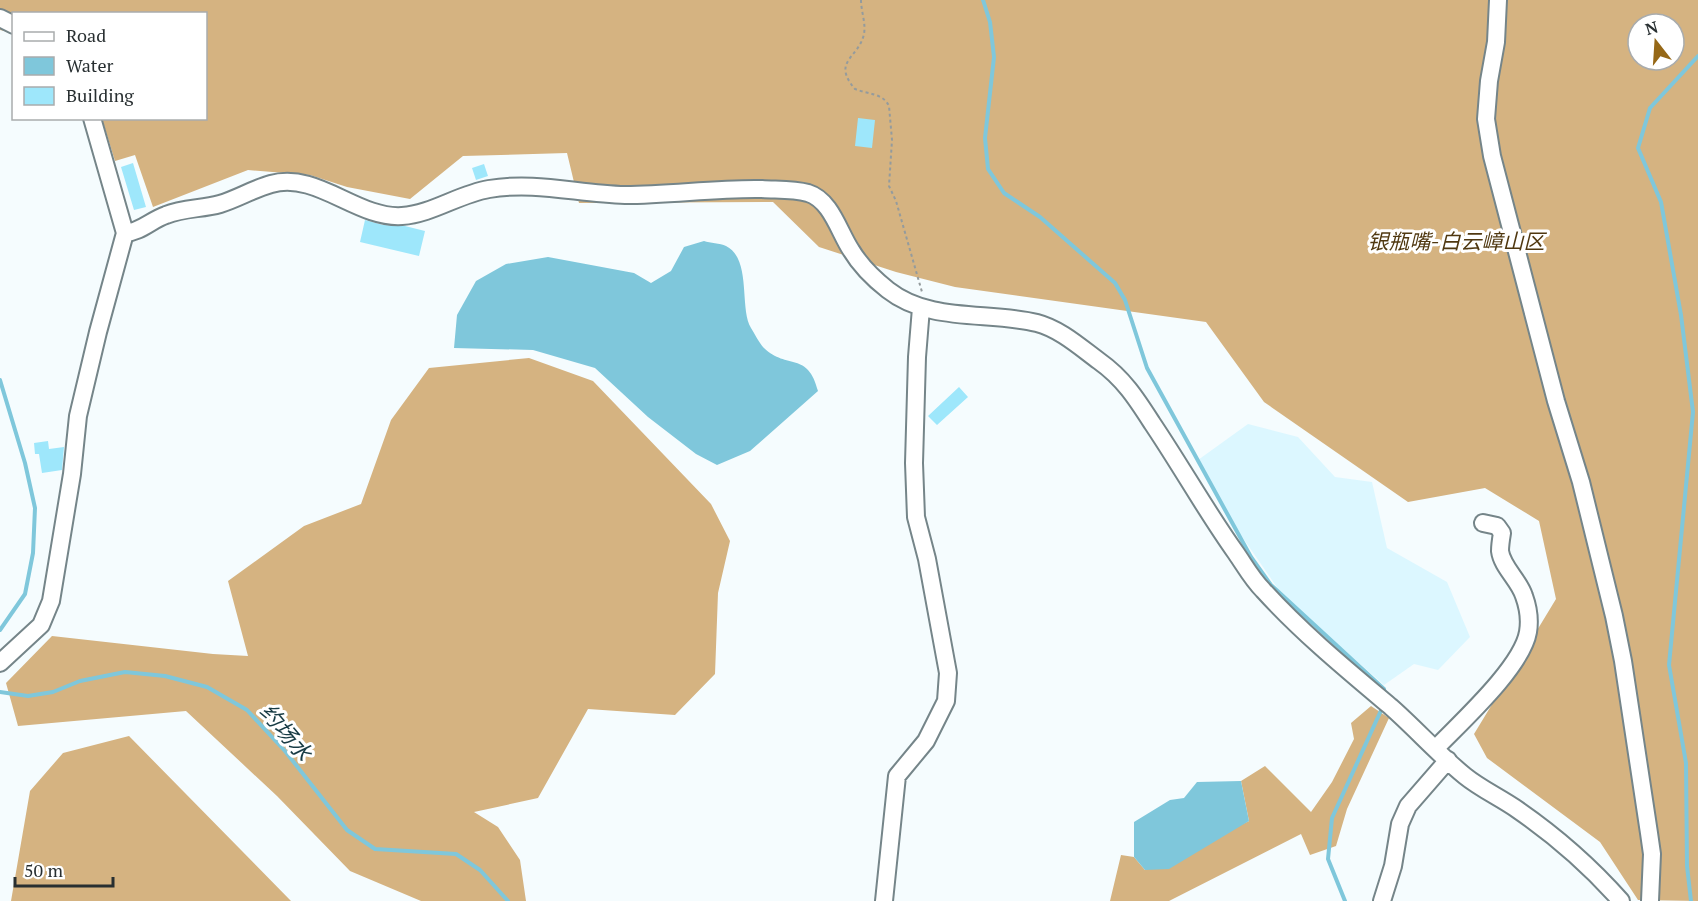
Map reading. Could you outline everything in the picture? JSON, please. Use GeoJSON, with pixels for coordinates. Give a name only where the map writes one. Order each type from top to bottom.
{"type":"FeatureCollection","features":[{"type":"Feature","properties":{"kind":"street"},"geometry":{"type":"LineString","coordinates":[[1498,0],[1496,42],[1489,81],[1486,119],[1492,156],[1556,401],[1581,482],[1614,616],[1652,854],[1650,901]]}},
{"type":"Feature","properties":{"kind":"street"},"geometry":{"type":"LineString","coordinates":[[0,663],[40,625],[49,607],[72,474],[78,416],[100,321],[125,233],[93,120]]}},
{"type":"Feature","properties":{"kind":"street"},"geometry":{"type":"LineString","coordinates":[[125,233],[133,232],[168,214],[222,203],[271,183],[283,182],[313,187],[395,217],[414,215],[486,189],[516,186],[548,186],[619,195],[651,195],[730,188],[807,193],[821,200],[852,253],[863,266],[900,299],[921,308],[1040,324],[1069,339],[1119,376],[1164,440],[1211,518],[1260,588],[1323,650],[1475,783],[1558,839],[1598,875],[1621,901]]}},
{"type":"Feature","properties":{"kind":"street"},"geometry":{"type":"LineString","coordinates":[[884,901],[897,776],[926,741],[936,721],[946,700],[948,672],[927,559],[916,517],[914,463],[921,308]]}},
{"type":"Feature","properties":{"kind":"street"},"geometry":{"type":"LineString","coordinates":[[1382,901],[1393,866],[1401,824],[1408,806],[1442,754],[1516,658],[1528,634],[1529,615],[1524,596],[1518,581],[1502,558],[1500,549],[1502,532],[1497,526],[1483,523]]}},
{"type":"Feature","properties":{"kind":"path"},"geometry":{"type":"LineString","coordinates":[[861,0],[863,37],[859,49],[847,61],[846,73],[855,89],[881,97],[889,106],[892,140],[889,186],[896,201],[921,290],[923,301],[921,308]]}},
{"type":"Feature","properties":{"kind":"shaded area"},"geometry":{"type":"Polygon","coordinates":[[[1248,424],[1298,437],[1335,477],[1372,482],[1387,548],[1447,582],[1470,637],[1438,670],[1414,664],[1384,685],[1283,596],[1227,515],[1198,460],[1248,424]]]}},
{"type":"Feature","properties":{"kind":"green space","name":"银瓶嘴-白云嶂山区"},"geometry":{"type":"Polygon","coordinates":[[[0,0],[1698,0],[1698,901],[1638,900],[1600,842],[1487,758],[1474,734],[1556,599],[1539,521],[1485,488],[1408,502],[1264,402],[1206,322],[955,287],[896,272],[819,247],[773,202],[579,203],[567,153],[463,156],[410,199],[347,187],[310,175],[248,170],[153,207],[135,155],[115,161],[102,120],[207,120],[207,12],[12,12],[12,33],[0,30],[0,0]]]}},
{"type":"Feature","properties":{"kind":"green space"},"geometry":{"type":"Polygon","coordinates":[[[529,358],[593,381],[711,504],[730,541],[718,593],[715,674],[675,715],[588,709],[538,798],[474,812],[498,827],[520,860],[526,901],[421,901],[350,871],[277,796],[186,711],[18,726],[6,683],[52,636],[248,656],[228,581],[304,526],[361,504],[391,420],[429,368],[529,358]]]}},
{"type":"Feature","properties":{"kind":"green space"},"geometry":{"type":"Polygon","coordinates":[[[1371,706],[1389,718],[1347,809],[1336,846],[1310,855],[1301,834],[1169,901],[1110,901],[1121,855],[1134,857],[1145,870],[1249,821],[1241,781],[1265,766],[1311,812],[1332,782],[1354,739],[1351,723],[1371,706]]]}},
{"type":"Feature","properties":{"kind":"green space"},"geometry":{"type":"Polygon","coordinates":[[[129,736],[291,901],[11,901],[30,791],[63,753],[129,736]]]}},
{"type":"Feature","properties":{"kind":"water"},"geometry":{"type":"Polygon","coordinates":[[[704,241],[726,246],[734,252],[739,261],[748,319],[762,346],[773,355],[809,370],[818,391],[750,451],[717,465],[696,454],[648,417],[595,368],[533,350],[454,348],[457,315],[476,281],[506,264],[548,257],[634,273],[651,283],[671,271],[684,247],[704,241]]]}},
{"type":"Feature","properties":{"kind":"water"},"geometry":{"type":"Polygon","coordinates":[[[1241,781],[1249,821],[1169,869],[1145,870],[1134,857],[1134,822],[1170,800],[1184,798],[1197,782],[1241,781]]]}},
{"type":"Feature","properties":{"kind":"building"},"geometry":{"type":"Polygon","coordinates":[[[858,118],[875,120],[872,148],[855,146],[858,118]]]}},
{"type":"Feature","properties":{"kind":"building"},"geometry":{"type":"Polygon","coordinates":[[[133,163],[146,207],[134,210],[121,167],[133,163]]]}},
{"type":"Feature","properties":{"kind":"building"},"geometry":{"type":"Polygon","coordinates":[[[484,164],[488,176],[476,180],[472,168],[484,164]]]}},
{"type":"Feature","properties":{"kind":"building"},"geometry":{"type":"Polygon","coordinates":[[[365,220],[425,231],[419,256],[360,242],[365,220]]]}},
{"type":"Feature","properties":{"kind":"building"},"geometry":{"type":"Polygon","coordinates":[[[959,387],[968,397],[937,425],[928,416],[959,387]]]}},
{"type":"Feature","properties":{"kind":"building"},"geometry":{"type":"Polygon","coordinates":[[[48,441],[49,449],[64,447],[62,470],[42,473],[39,454],[35,454],[34,443],[48,441]]]}},
{"type":"Feature","properties":{"kind":"waterway"},"geometry":{"type":"LineString","coordinates":[[983,0],[990,22],[994,57],[985,138],[988,169],[1004,193],[1040,217],[1115,283],[1125,300],[1147,368],[1251,557],[1271,585],[1384,689],[1385,696]]}},
{"type":"Feature","properties":{"kind":"waterway"},"geometry":{"type":"LineString","coordinates":[[1691,901],[1687,866],[1686,763],[1669,665],[1693,412],[1681,315],[1661,202],[1638,148],[1650,108],[1698,56]]}},
{"type":"Feature","properties":{"kind":"waterway","name":"约场水"},"geometry":{"type":"LineString","coordinates":[[0,380],[25,463],[35,508],[33,553],[25,594],[0,630]]}},
{"type":"Feature","properties":{"kind":"waterway","name":"约场水"},"geometry":{"type":"LineString","coordinates":[[0,692],[28,696],[53,692],[80,681],[125,672],[165,676],[207,687],[247,710],[285,751],[347,830],[375,849],[456,854],[480,870],[508,901]]}},
{"type":"Feature","properties":{"kind":"waterway"},"geometry":{"type":"LineString","coordinates":[[1345,901],[1328,859],[1332,818],[1383,706]]}}]}
